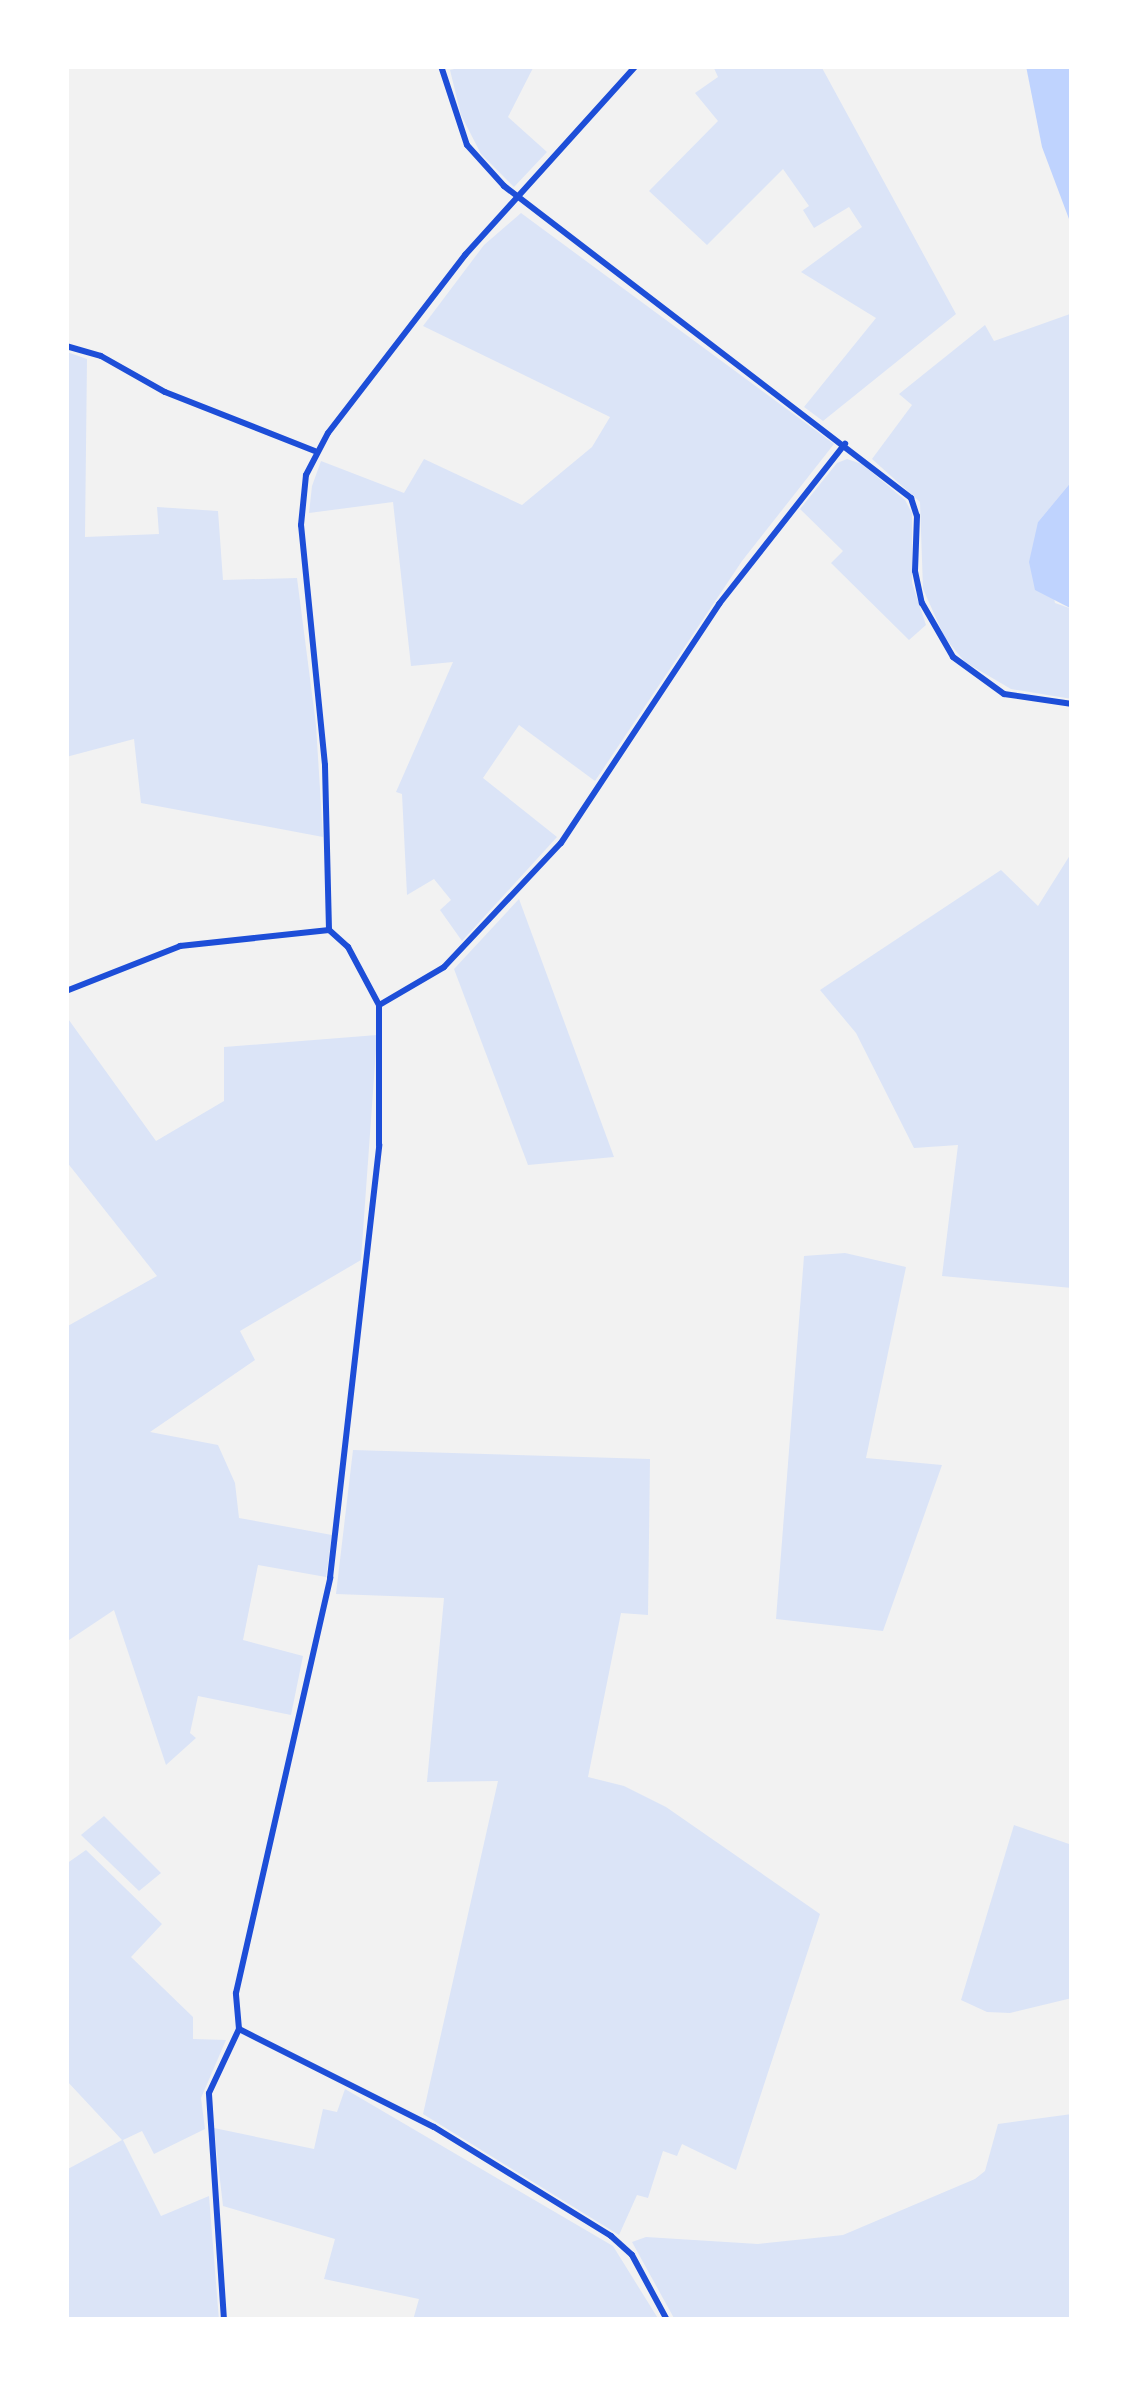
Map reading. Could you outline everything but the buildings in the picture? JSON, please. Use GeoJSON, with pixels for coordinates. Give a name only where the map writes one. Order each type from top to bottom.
{"type":"FeatureCollection","features":[{"type":"Feature","properties":{"kind":"street"},"geometry":{"type":"LineString","coordinates":[[441,66],[467,145],[515,194],[893,480],[916,507],[915,572],[922,603],[953,657],[1004,694],[1072,704]]}},
{"type":"Feature","properties":{"kind":"street"},"geometry":{"type":"LineString","coordinates":[[224,2320],[208,2107],[239,2029],[236,1993],[330,1578],[379,1145],[380,1005],[348,947],[329,930],[325,765],[301,500],[315,451],[515,194],[636,66]]}},
{"type":"Feature","properties":{"kind":"street"},"geometry":{"type":"LineString","coordinates":[[66,346],[101,356],[165,392],[315,451]]}},
{"type":"Feature","properties":{"kind":"street"},"geometry":{"type":"LineString","coordinates":[[380,1005],[444,968],[560,843],[719,604],[845,444]]}},
{"type":"Feature","properties":{"kind":"street"},"geometry":{"type":"LineString","coordinates":[[66,992],[180,946],[329,930]]}},
{"type":"Feature","properties":{"kind":"street"},"geometry":{"type":"LineString","coordinates":[[239,2029],[434,2127],[611,2236],[632,2255],[667,2320]]}},
{"type":"Feature","properties":{"kind":"shaded area"},"geometry":{"type":"Polygon","coordinates":[[[534,66],[508,117],[547,152],[514,187],[481,154],[461,115],[450,70],[534,66]]]}},
{"type":"Feature","properties":{"kind":"shaded area"},"geometry":{"type":"Polygon","coordinates":[[[713,66],[821,66],[956,314],[823,421],[804,407],[876,318],[801,272],[862,227],[849,207],[814,228],[803,210],[809,206],[783,169],[707,245],[649,191],[718,121],[695,93],[718,77],[713,66]]]}},
{"type":"Feature","properties":{"kind":"shaded area"},"geometry":{"type":"Polygon","coordinates":[[[521,213],[834,444],[742,561],[595,781],[519,725],[483,778],[557,837],[462,941],[440,910],[451,900],[434,879],[407,895],[402,794],[396,792],[453,662],[411,666],[393,502],[309,513],[321,461],[404,493],[424,459],[522,505],[592,447],[610,417],[423,326],[484,245],[521,213]]]}},
{"type":"Feature","properties":{"kind":"shaded area"},"geometry":{"type":"Polygon","coordinates":[[[1072,307],[1072,481],[1038,522],[1055,603],[1072,609],[1072,699],[1011,689],[965,662],[945,638],[923,589],[920,502],[872,459],[912,405],[899,394],[985,325],[994,341],[1070,314],[1072,307]]]}},
{"type":"Feature","properties":{"kind":"shaded area"},"geometry":{"type":"Polygon","coordinates":[[[67,352],[87,359],[85,537],[159,534],[157,507],[218,511],[223,580],[297,578],[316,725],[323,837],[141,803],[134,739],[66,757],[67,352]]]}},
{"type":"Feature","properties":{"kind":"shaded area"},"geometry":{"type":"Polygon","coordinates":[[[847,459],[862,464],[905,500],[912,513],[912,583],[926,625],[909,640],[831,563],[843,551],[800,509],[837,463],[847,459]]]}},
{"type":"Feature","properties":{"kind":"shaded area"},"geometry":{"type":"Polygon","coordinates":[[[1072,852],[1072,1288],[942,1276],[958,1145],[914,1148],[856,1033],[820,990],[1001,870],[1038,906],[1072,852]]]}},
{"type":"Feature","properties":{"kind":"shaded area"},"geometry":{"type":"Polygon","coordinates":[[[519,899],[614,1157],[528,1165],[454,969],[519,899]]]}},
{"type":"Feature","properties":{"kind":"shaded area"},"geometry":{"type":"Polygon","coordinates":[[[66,1016],[156,1141],[224,1101],[224,1047],[377,1035],[361,1260],[240,1331],[255,1360],[150,1432],[218,1445],[235,1483],[239,1518],[332,1535],[326,1577],[258,1565],[243,1640],[303,1656],[291,1715],[198,1696],[190,1733],[196,1738],[166,1765],[114,1610],[66,1642],[66,1327],[157,1276],[66,1161],[66,1016]]]}},
{"type":"Feature","properties":{"kind":"shaded area"},"geometry":{"type":"Polygon","coordinates":[[[845,1253],[906,1267],[866,1458],[942,1465],[883,1631],[776,1619],[804,1256],[845,1253]]]}},
{"type":"Feature","properties":{"kind":"shaded area"},"geometry":{"type":"Polygon","coordinates":[[[353,1450],[650,1459],[648,1615],[621,1613],[588,1777],[624,1786],[666,1807],[820,1914],[736,2170],[682,2144],[677,2156],[663,2151],[648,2198],[637,2195],[619,2235],[423,2114],[498,1781],[427,1782],[444,1598],[336,1594],[353,1450]]]}},
{"type":"Feature","properties":{"kind":"shaded area"},"geometry":{"type":"Polygon","coordinates":[[[104,1816],[161,1873],[139,1891],[81,1835],[104,1816]]]}},
{"type":"Feature","properties":{"kind":"shaded area"},"geometry":{"type":"Polygon","coordinates":[[[1014,1825],[1072,1845],[1072,1998],[1010,2013],[987,2012],[961,2000],[1014,1825]]]}},
{"type":"Feature","properties":{"kind":"shaded area"},"geometry":{"type":"Polygon","coordinates":[[[86,1850],[162,1924],[131,1957],[193,2017],[193,2039],[226,2040],[201,2098],[205,2129],[154,2154],[142,2131],[123,2140],[161,2216],[209,2196],[219,2320],[66,2320],[66,2170],[122,2140],[66,2080],[66,1864],[86,1850]]]}},
{"type":"Feature","properties":{"kind":"shaded area"},"geometry":{"type":"Polygon","coordinates":[[[345,2089],[613,2246],[659,2320],[413,2320],[419,2299],[324,2279],[335,2239],[223,2206],[214,2128],[314,2149],[323,2109],[337,2112],[345,2089]]]}},
{"type":"Feature","properties":{"kind":"shaded area"},"geometry":{"type":"Polygon","coordinates":[[[1072,2114],[1072,2320],[675,2320],[632,2242],[646,2237],[758,2244],[843,2235],[975,2179],[985,2171],[998,2124],[1072,2114]]]}},
{"type":"Feature","properties":{"kind":"water"},"geometry":{"type":"Polygon","coordinates":[[[1026,66],[1072,66],[1072,227],[1042,147],[1026,66]]]}},
{"type":"Feature","properties":{"kind":"water"},"geometry":{"type":"Polygon","coordinates":[[[1072,481],[1072,609],[1035,590],[1029,562],[1038,522],[1072,481]]]}}]}
